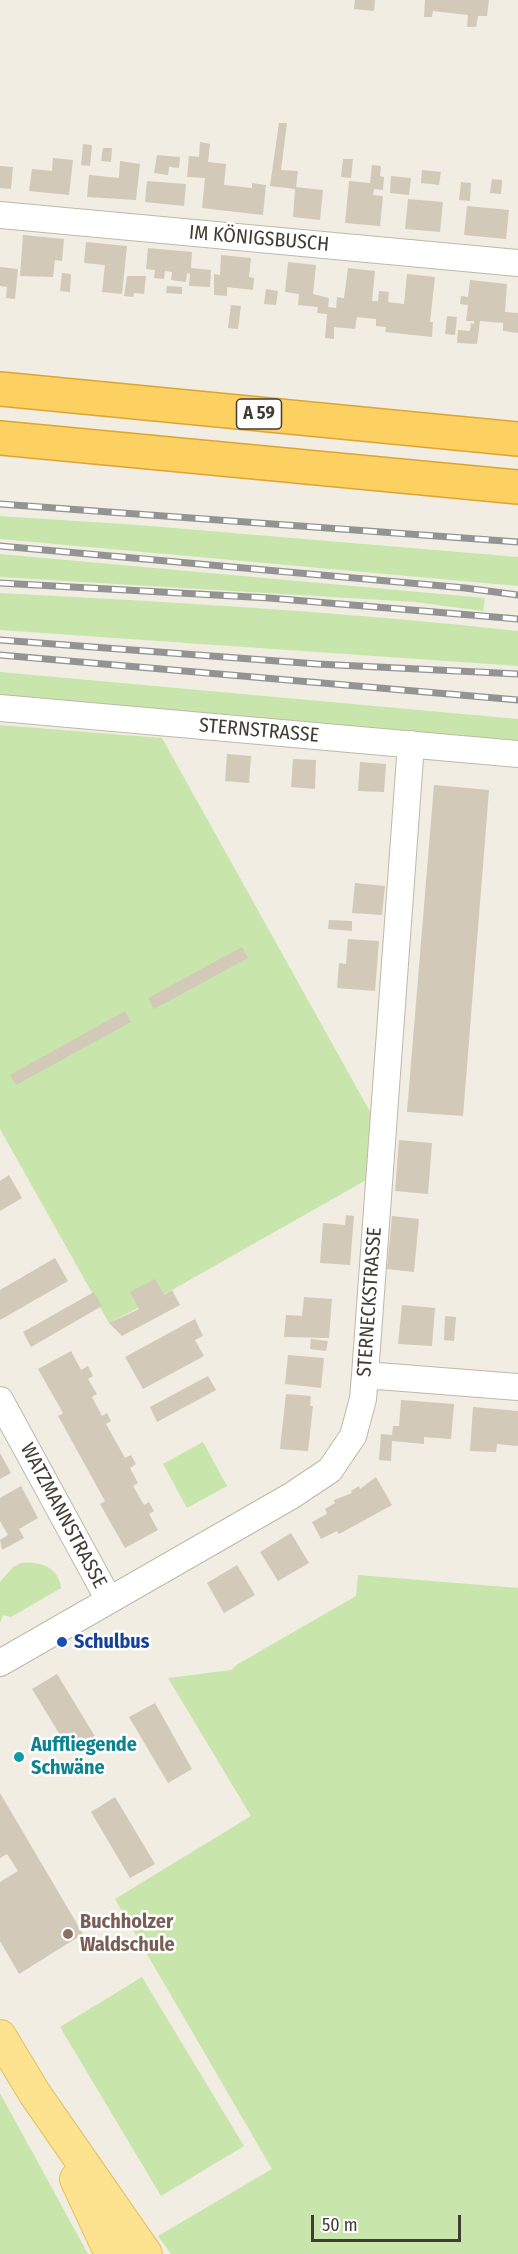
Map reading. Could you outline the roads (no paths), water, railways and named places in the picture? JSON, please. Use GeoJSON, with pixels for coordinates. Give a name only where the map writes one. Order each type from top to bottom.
{"type":"FeatureCollection","features":[{"type":"Feature","properties":{"kind":"highway","name":"A 59"},"geometry":{"type":"LineString","coordinates":[[0,389],[518,439]]}},
{"type":"Feature","properties":{"kind":"highway"},"geometry":{"type":"LineString","coordinates":[[0,438],[518,487]]}},
{"type":"Feature","properties":{"kind":"highway"},"geometry":{"type":"LineString","coordinates":[[0,453],[134,452]]}},
{"type":"Feature","properties":{"kind":"main road"},"geometry":{"type":"LineString","coordinates":[[0,2036],[36,2094],[146,2254]]}},
{"type":"Feature","properties":{"kind":"main road"},"geometry":{"type":"LineString","coordinates":[[36,2094],[111,2254]]}},
{"type":"Feature","properties":{"kind":"street","name":"IM KÖNIGSBUSCH"},"geometry":{"type":"LineString","coordinates":[[0,214],[518,263]]}},
{"type":"Feature","properties":{"kind":"street","name":"STERNSTRASSE"},"geometry":{"type":"LineString","coordinates":[[0,708],[518,754]]}},
{"type":"Feature","properties":{"kind":"street","name":"STERNECKSTRASSE"},"geometry":{"type":"LineString","coordinates":[[0,1663],[291,1496],[330,1470],[353,1436],[363,1398],[365,1375],[411,744]]}},
{"type":"Feature","properties":{"kind":"street"},"geometry":{"type":"LineString","coordinates":[[365,1375],[518,1387]]}},
{"type":"Feature","properties":{"kind":"street","name":"WATZMANNSTRASSE"},"geometry":{"type":"LineString","coordinates":[[0,1400],[109,1600]]}},
{"type":"Feature","properties":{"kind":"railway"},"geometry":{"type":"LineString","coordinates":[[0,504],[518,542]]}},
{"type":"Feature","properties":{"kind":"railway"},"geometry":{"type":"LineString","coordinates":[[0,546],[465,588],[518,595]]}},
{"type":"Feature","properties":{"kind":"railway"},"geometry":{"type":"LineString","coordinates":[[0,583],[269,598],[518,619]]}},
{"type":"Feature","properties":{"kind":"railway"},"geometry":{"type":"LineString","coordinates":[[0,640],[317,664],[518,674]]}},
{"type":"Feature","properties":{"kind":"railway"},"geometry":{"type":"LineString","coordinates":[[0,655],[518,700]]}},
{"type":"Feature","properties":{"kind":"place","name":"Schulbus"},"geometry":{"type":"Point","coordinates":[62,1642]}},
{"type":"Feature","properties":{"kind":"place","name":"Auffliegende Schwäne"},"geometry":{"type":"Point","coordinates":[19,1757]}},
{"type":"Feature","properties":{"kind":"place","name":"Buchholzer Waldschule"},"geometry":{"type":"Point","coordinates":[68,1934]}}]}
